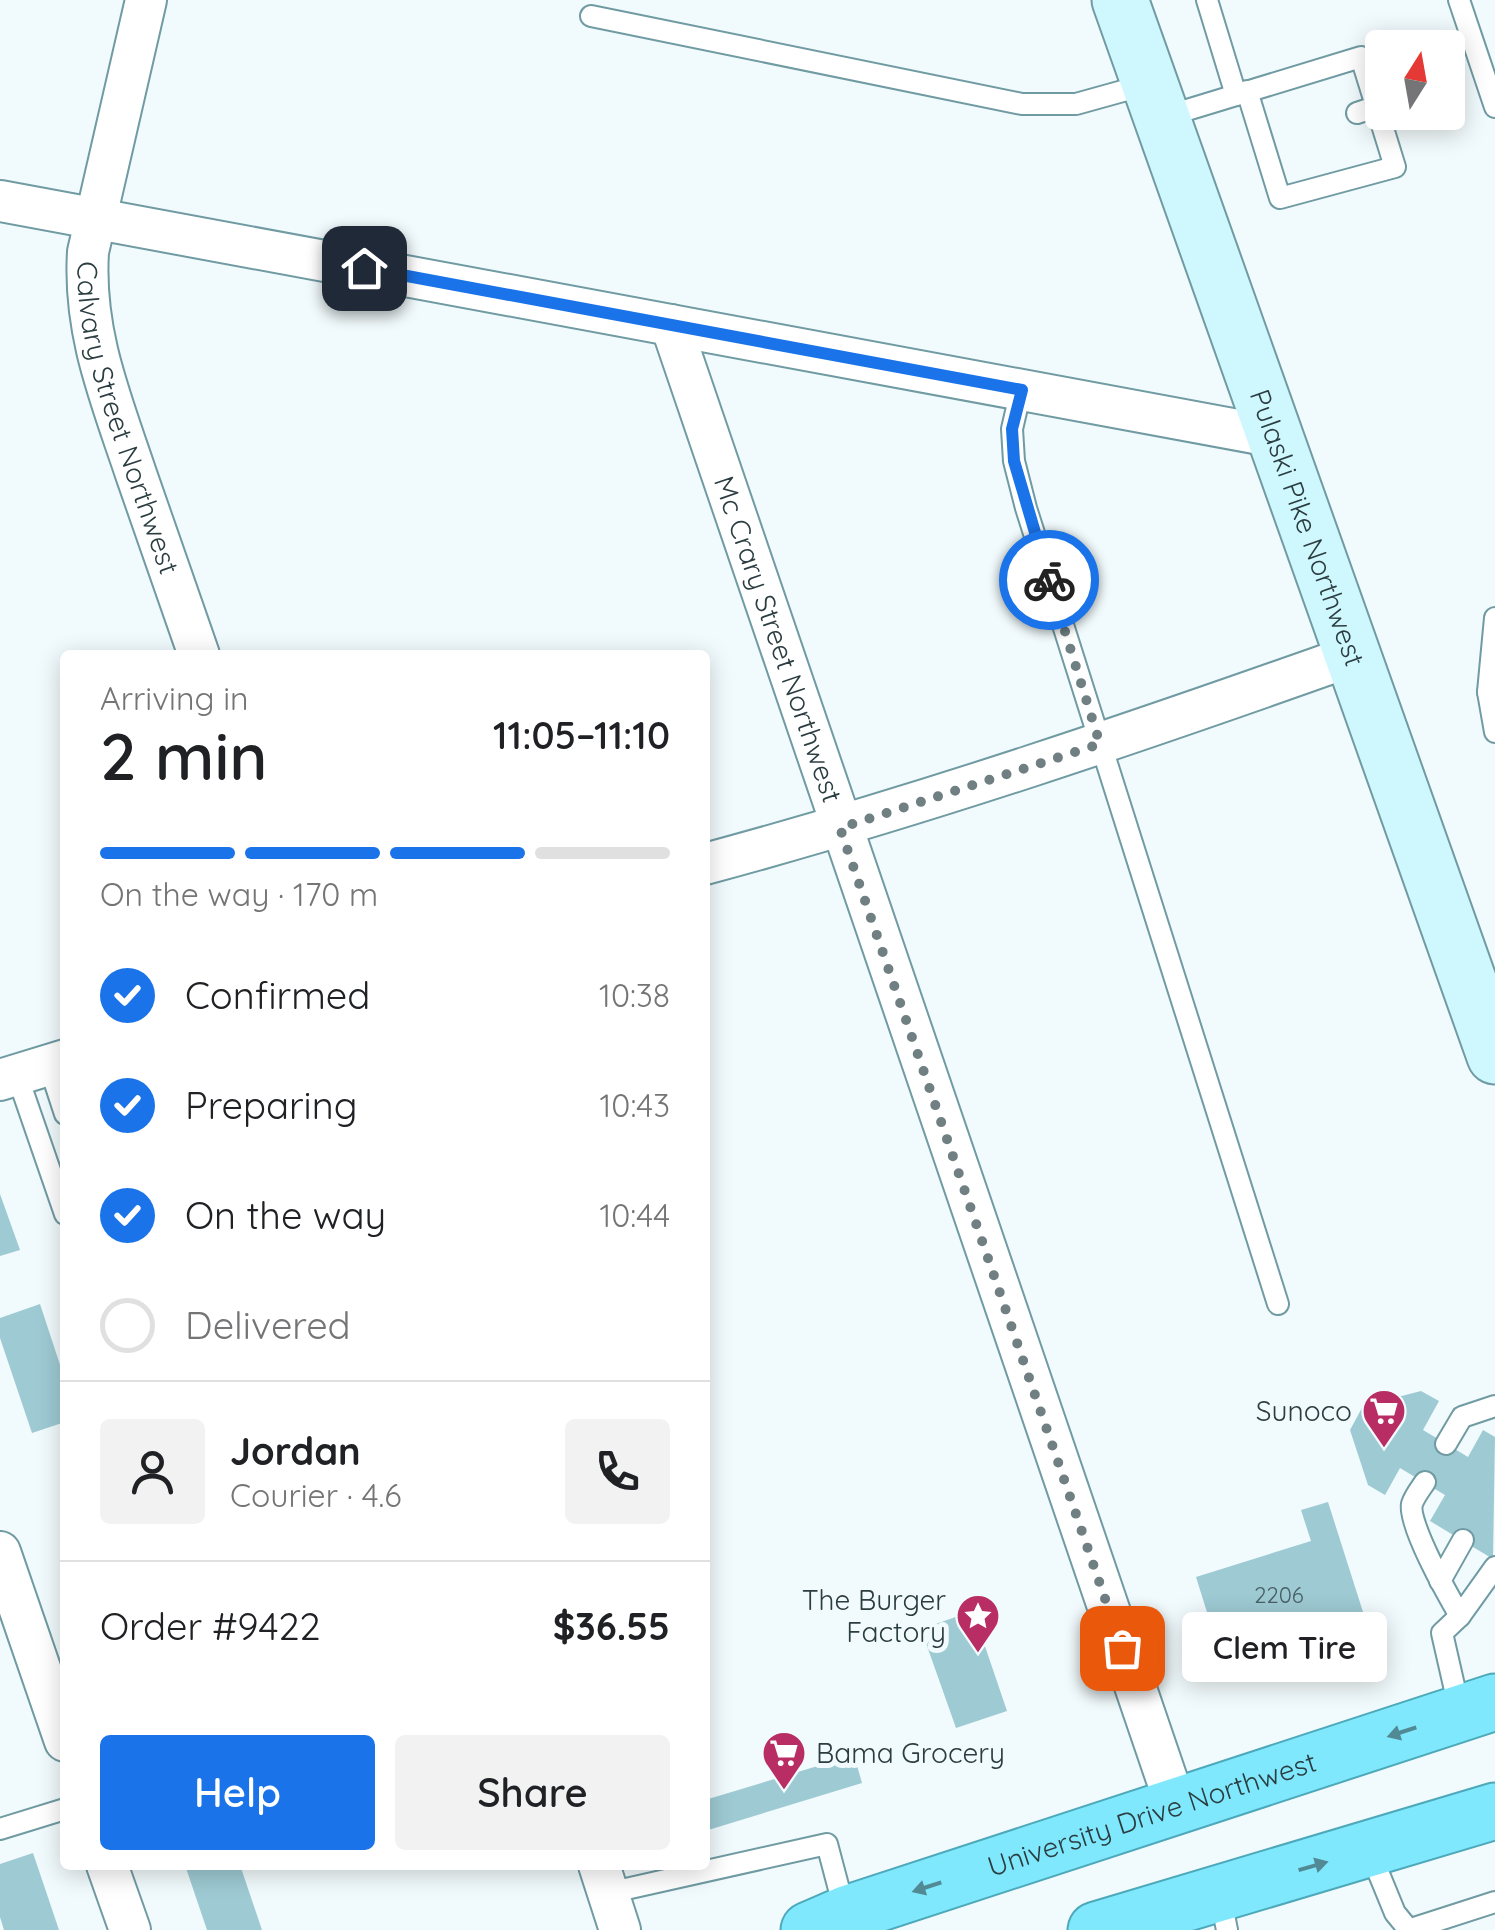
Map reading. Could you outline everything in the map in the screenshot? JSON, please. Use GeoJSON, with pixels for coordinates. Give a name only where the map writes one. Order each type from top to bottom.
{"type":"FeatureCollection","features":[{"type":"Feature","properties":{"kind":"highway","name":"University Drive Northwest"},"geometry":{"type":"LineString","coordinates":[[827,1922],[1478,1708]]}},
{"type":"Feature","properties":{"kind":"highway"},"geometry":{"type":"LineString","coordinates":[[1096,1930],[1223,1911],[1369,1850],[1495,1811]]}},
{"type":"Feature","properties":{"kind":"main road","name":"Pulaski Pike Northwest"},"geometry":{"type":"LineString","coordinates":[[1120,0],[1495,1056]]}},
{"type":"Feature","properties":{"kind":"street","name":"Calvary Street Northwest"},"geometry":{"type":"LineString","coordinates":[[146,0],[88,252],[86,289],[92,338],[197,650]]}},
{"type":"Feature","properties":{"kind":"street"},"geometry":{"type":"LineString","coordinates":[[0,201],[1276,437]]}},
{"type":"Feature","properties":{"kind":"street","name":"Mc Crary Street Northwest"},"geometry":{"type":"LineString","coordinates":[[671,325],[1176,1806]]}},
{"type":"Feature","properties":{"kind":"street"},"geometry":{"type":"LineString","coordinates":[[710,863],[840,828],[1354,656]]}},
{"type":"Feature","properties":{"kind":"street"},"geometry":{"type":"LineString","coordinates":[[3,1569],[60,1727]]}},
{"type":"Feature","properties":{"kind":"street"},"geometry":{"type":"LineString","coordinates":[[109,1870],[130,1930]]}},
{"type":"Feature","properties":{"kind":"lane"},"geometry":{"type":"LineString","coordinates":[[1207,0],[1265,144],[1280,198],[1395,167],[1385,130]]}},
{"type":"Feature","properties":{"kind":"lane"},"geometry":{"type":"LineString","coordinates":[[1459,0],[1495,107]]}},
{"type":"Feature","properties":{"kind":"lane"},"geometry":{"type":"LineString","coordinates":[[591,16],[1022,104],[1156,101],[1242,93],[1362,57],[1365,66]]}},
{"type":"Feature","properties":{"kind":"lane"},"geometry":{"type":"LineString","coordinates":[[1357,113],[1365,110]]}},
{"type":"Feature","properties":{"kind":"lane"},"geometry":{"type":"LineString","coordinates":[[1265,144],[1287,137]]}},
{"type":"Feature","properties":{"kind":"lane"},"geometry":{"type":"LineString","coordinates":[[1022,390],[1012,429],[1014,461],[1278,1304]]}},
{"type":"Feature","properties":{"kind":"lane"},"geometry":{"type":"LineString","coordinates":[[1495,618],[1495,732]]}},
{"type":"Feature","properties":{"kind":"lane"},"geometry":{"type":"LineString","coordinates":[[33,1070],[60,1107]]}},
{"type":"Feature","properties":{"kind":"lane"},"geometry":{"type":"LineString","coordinates":[[33,1070],[60,1192]]}},
{"type":"Feature","properties":{"kind":"lane"},"geometry":{"type":"LineString","coordinates":[[1446,1444],[1462,1418],[1495,1406]]}},
{"type":"Feature","properties":{"kind":"lane"},"geometry":{"type":"LineString","coordinates":[[1424,1482],[1412,1504],[1413,1518],[1460,1616]]}},
{"type":"Feature","properties":{"kind":"lane"},"geometry":{"type":"LineString","coordinates":[[1440,1581],[1462,1540]]}},
{"type":"Feature","properties":{"kind":"lane"},"geometry":{"type":"LineString","coordinates":[[1478,1708],[1442,1632],[1460,1616],[1495,1567]]}},
{"type":"Feature","properties":{"kind":"lane"},"geometry":{"type":"LineString","coordinates":[[0,1829],[60,1811]]}},
{"type":"Feature","properties":{"kind":"lane"},"geometry":{"type":"LineString","coordinates":[[609,1896],[827,1844],[827,1922]]}},
{"type":"Feature","properties":{"kind":"lane"},"geometry":{"type":"LineString","coordinates":[[1369,1850],[1395,1914],[1408,1930],[1495,1902]]}},
{"type":"Feature","properties":{"kind":"building"},"geometry":{"type":"Polygon","coordinates":[[[0,1194],[20,1250],[0,1256],[0,1194]]]}},
{"type":"Feature","properties":{"kind":"building"},"geometry":{"type":"Polygon","coordinates":[[[40,1304],[60,1365],[60,1424],[32,1433],[0,1338],[0,1318],[40,1304]]]}},
{"type":"Feature","properties":{"kind":"building"},"geometry":{"type":"Polygon","coordinates":[[[1421,1391],[1439,1401],[1423,1430],[1468,1457],[1483,1430],[1495,1437],[1493,1559],[1430,1521],[1445,1495],[1400,1468],[1385,1495],[1368,1485],[1350,1430],[1363,1406],[1421,1391]]]}},
{"type":"Feature","properties":{"kind":"building"},"geometry":{"type":"Polygon","coordinates":[[[1328,1502],[1363,1612],[1221,1657],[1196,1577],[1311,1541],[1301,1510],[1328,1502]]]}},
{"type":"Feature","properties":{"kind":"building"},"geometry":{"type":"Polygon","coordinates":[[[973,1611],[1007,1711],[956,1728],[921,1629],[973,1611]]]}},
{"type":"Feature","properties":{"kind":"building","name":"Bama Grocery"},"geometry":{"type":"Polygon","coordinates":[[[854,1755],[862,1783],[710,1829],[710,1798],[854,1755]]]}},
{"type":"Feature","properties":{"kind":"building"},"geometry":{"type":"Polygon","coordinates":[[[33,1853],[59,1930],[4,1930],[0,1917],[0,1864],[33,1853]]]}},
{"type":"Feature","properties":{"kind":"building"},"geometry":{"type":"Polygon","coordinates":[[[187,1870],[242,1870],[262,1930],[207,1930],[187,1870]]]}},
{"type":"Feature","properties":{"kind":"way so far"},"geometry":{"type":"LineString","coordinates":[[1049,580],[1100,744],[840,828],[1122,1648]]}},
{"type":"Feature","properties":{"kind":"place","name":"Sunoco"},"geometry":{"type":"Point","coordinates":[1384,1449]}},
{"type":"Feature","properties":{"kind":"place","name":"Clem Tire"},"geometry":{"type":"Point","coordinates":[1122,1648]}},
{"type":"Feature","properties":{"kind":"place","name":"The Burger Factory"},"geometry":{"type":"Point","coordinates":[978,1654]}},
{"type":"Feature","properties":{"kind":"place","name":"Bama Grocery"},"geometry":{"type":"Point","coordinates":[784,1791]}},
{"type":"Feature","properties":{"kind":"route"},"geometry":{"type":"LineString","coordinates":[[364,268],[1022,390],[1012,429],[1014,461],[1049,580]]}}]}
